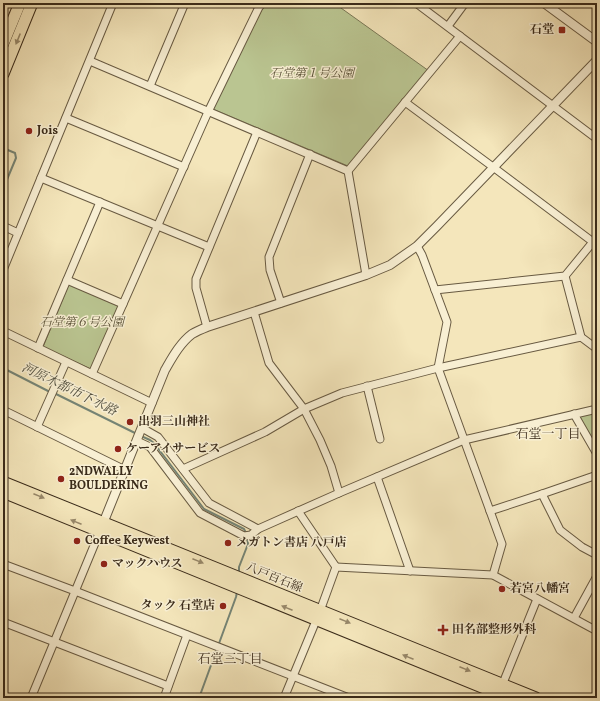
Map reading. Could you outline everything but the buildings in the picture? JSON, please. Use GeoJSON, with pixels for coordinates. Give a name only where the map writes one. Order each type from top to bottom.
{"type":"FeatureCollection","features":[{"type":"Feature","properties":{"kind":"main road"},"geometry":{"type":"LineString","coordinates":[[3,44],[20,3]]}},
{"type":"Feature","properties":{"kind":"main road"},"geometry":{"type":"LineString","coordinates":[[3,74],[32,3]]}},
{"type":"Feature","properties":{"kind":"main road","name":"八戸百石線"},"geometry":{"type":"LineString","coordinates":[[3,482],[101,527]]}},
{"type":"Feature","properties":{"kind":"main road","name":"八戸百石線"},"geometry":{"type":"LineString","coordinates":[[3,492],[101,527],[318,615],[499,692],[509,698]]}},
{"type":"Feature","properties":{"kind":"main road","name":"八戸百石線"},"geometry":{"type":"LineString","coordinates":[[499,692],[536,698]]}},
{"type":"Feature","properties":{"kind":"street"},"geometry":{"type":"LineString","coordinates":[[3,270],[114,3]]}},
{"type":"Feature","properties":{"kind":"street"},"geometry":{"type":"LineString","coordinates":[[150,86],[185,3]]}},
{"type":"Feature","properties":{"kind":"street"},"geometry":{"type":"LineString","coordinates":[[92,374],[208,112],[260,5],[252,3]]}},
{"type":"Feature","properties":{"kind":"street"},"geometry":{"type":"LineString","coordinates":[[416,3],[597,139]]}},
{"type":"Feature","properties":{"kind":"street"},"geometry":{"type":"LineString","coordinates":[[448,26],[465,3]]}},
{"type":"Feature","properties":{"kind":"street"},"geometry":{"type":"LineString","coordinates":[[544,3],[597,42]]}},
{"type":"Feature","properties":{"kind":"street"},"geometry":{"type":"LineString","coordinates":[[366,275],[348,171],[460,36]]}},
{"type":"Feature","properties":{"kind":"street"},"geometry":{"type":"LineString","coordinates":[[31,698],[166,370],[173,356],[181,346],[192,335],[207,327],[366,275],[390,265],[416,246],[437,226],[597,60]]}},
{"type":"Feature","properties":{"kind":"street"},"geometry":{"type":"LineString","coordinates":[[90,61],[348,171]]}},
{"type":"Feature","properties":{"kind":"street"},"geometry":{"type":"LineString","coordinates":[[405,102],[596,242],[565,276],[435,290]]}},
{"type":"Feature","properties":{"kind":"street"},"geometry":{"type":"LineString","coordinates":[[66,118],[184,167]]}},
{"type":"Feature","properties":{"kind":"street"},"geometry":{"type":"LineString","coordinates":[[207,327],[196,288],[196,279],[257,132]]}},
{"type":"Feature","properties":{"kind":"street"},"geometry":{"type":"LineString","coordinates":[[281,303],[270,270],[269,257],[310,154]]}},
{"type":"Feature","properties":{"kind":"street"},"geometry":{"type":"LineString","coordinates":[[41,178],[209,247]]}},
{"type":"Feature","properties":{"kind":"street"},"geometry":{"type":"LineString","coordinates":[[38,348],[100,202]]}},
{"type":"Feature","properties":{"kind":"street"},"geometry":{"type":"LineString","coordinates":[[3,226],[18,233]]}},
{"type":"Feature","properties":{"kind":"street"},"geometry":{"type":"LineString","coordinates":[[416,246],[422,255],[447,322],[438,368],[502,544],[493,575]]}},
{"type":"Feature","properties":{"kind":"street"},"geometry":{"type":"LineString","coordinates":[[565,276],[581,337],[597,349]]}},
{"type":"Feature","properties":{"kind":"street"},"geometry":{"type":"LineString","coordinates":[[67,280],[123,304]]}},
{"type":"Feature","properties":{"kind":"street"},"geometry":{"type":"LineString","coordinates":[[254,312],[269,364],[304,409],[331,466],[339,493]]}},
{"type":"Feature","properties":{"kind":"street"},"geometry":{"type":"LineString","coordinates":[[3,331],[152,403]]}},
{"type":"Feature","properties":{"kind":"street"},"geometry":{"type":"LineString","coordinates":[[183,468],[265,432],[304,409],[342,393],[438,368],[581,337]]}},
{"type":"Feature","properties":{"kind":"street"},"geometry":{"type":"LineString","coordinates":[[37,427],[66,362]]}},
{"type":"Feature","properties":{"kind":"street"},"geometry":{"type":"LineString","coordinates":[[367,386],[380,439]]}},
{"type":"Feature","properties":{"kind":"street"},"geometry":{"type":"LineString","coordinates":[[137,441],[150,447],[200,513],[244,536],[251,535],[258,529],[298,511],[464,440],[597,409]]}},
{"type":"Feature","properties":{"kind":"street"},"geometry":{"type":"LineString","coordinates":[[3,410],[125,470]]}},
{"type":"Feature","properties":{"kind":"street"},"geometry":{"type":"LineString","coordinates":[[574,414],[597,454]]}},
{"type":"Feature","properties":{"kind":"street"},"geometry":{"type":"LineString","coordinates":[[142,428],[158,437],[209,503],[258,529]]}},
{"type":"Feature","properties":{"kind":"street"},"geometry":{"type":"LineString","coordinates":[[490,511],[597,475]]}},
{"type":"Feature","properties":{"kind":"street"},"geometry":{"type":"LineString","coordinates":[[377,477],[410,571]]}},
{"type":"Feature","properties":{"kind":"street"},"geometry":{"type":"LineString","coordinates":[[542,494],[560,530],[582,547],[597,555]]}},
{"type":"Feature","properties":{"kind":"street"},"geometry":{"type":"LineString","coordinates":[[298,511],[336,567]]}},
{"type":"Feature","properties":{"kind":"street"},"geometry":{"type":"LineString","coordinates":[[3,564],[349,698]]}},
{"type":"Feature","properties":{"kind":"street"},"geometry":{"type":"LineString","coordinates":[[336,567],[493,575],[597,631]]}},
{"type":"Feature","properties":{"kind":"street"},"geometry":{"type":"LineString","coordinates":[[284,698],[336,567]]}},
{"type":"Feature","properties":{"kind":"street"},"geometry":{"type":"LineString","coordinates":[[574,618],[597,576]]}},
{"type":"Feature","properties":{"kind":"street"},"geometry":{"type":"LineString","coordinates":[[499,692],[537,599]]}},
{"type":"Feature","properties":{"kind":"street"},"geometry":{"type":"LineString","coordinates":[[3,622],[168,686]]}},
{"type":"Feature","properties":{"kind":"street"},"geometry":{"type":"LineString","coordinates":[[164,698],[187,635]]}},
{"type":"Feature","properties":{"kind":"green space","name":"石堂第１号公園"},"geometry":{"type":"Polygon","coordinates":[[[265,3],[334,3],[429,71],[348,166],[213,109],[265,3]]]}},
{"type":"Feature","properties":{"kind":"green space","name":"石堂第６号公園"},"geometry":{"type":"Polygon","coordinates":[[[69,284],[119,305],[91,369],[43,347],[69,284]]]}},
{"type":"Feature","properties":{"kind":"green space"},"geometry":{"type":"Polygon","coordinates":[[[597,411],[597,449],[578,416],[597,411]]]}},
{"type":"Feature","properties":{"kind":"waterway","name":"河原木都市下水路"},"geometry":{"type":"LineString","coordinates":[[3,84],[6,85],[7,94],[3,103]]}},
{"type":"Feature","properties":{"kind":"waterway","name":"河原木都市下水路"},"geometry":{"type":"LineString","coordinates":[[3,148],[15,153],[16,158],[3,189]]}},
{"type":"Feature","properties":{"kind":"waterway","name":"河原木都市下水路"},"geometry":{"type":"LineString","coordinates":[[3,368],[50,392]]}},
{"type":"Feature","properties":{"kind":"waterway","name":"河原木都市下水路"},"geometry":{"type":"LineString","coordinates":[[54,393],[137,434]]}},
{"type":"Feature","properties":{"kind":"waterway","name":"河原木都市下水路"},"geometry":{"type":"LineString","coordinates":[[141,436],[154,443],[204,509],[244,529],[246,533]]}},
{"type":"Feature","properties":{"kind":"waterway","name":"河原木都市下水路"},"geometry":{"type":"LineString","coordinates":[[239,573],[239,567],[248,544],[247,537]]}},
{"type":"Feature","properties":{"kind":"waterway","name":"河原木都市下水路"},"geometry":{"type":"LineString","coordinates":[[199,698],[237,592]]}},
{"type":"Feature","properties":{"kind":"place","name":"石堂"},"geometry":{"type":"Point","coordinates":[562,30]}},
{"type":"Feature","properties":{"kind":"place","name":"Jois"},"geometry":{"type":"Point","coordinates":[29,131]}},
{"type":"Feature","properties":{"kind":"place","name":"出羽三山神社"},"geometry":{"type":"Point","coordinates":[130,422]}},
{"type":"Feature","properties":{"kind":"place","name":"ケーアイサービス"},"geometry":{"type":"Point","coordinates":[118,449]}},
{"type":"Feature","properties":{"kind":"place","name":"2NDWALLY BOULDERING"},"geometry":{"type":"Point","coordinates":[61,479]}},
{"type":"Feature","properties":{"kind":"place","name":"Coffee Keywest"},"geometry":{"type":"Point","coordinates":[77,541]}},
{"type":"Feature","properties":{"kind":"place","name":"メガトン書店 八戸店"},"geometry":{"type":"Point","coordinates":[228,543]}},
{"type":"Feature","properties":{"kind":"place","name":"マックハウス"},"geometry":{"type":"Point","coordinates":[104,564]}},
{"type":"Feature","properties":{"kind":"place","name":"若宮八幡宮"},"geometry":{"type":"Point","coordinates":[502,589]}},
{"type":"Feature","properties":{"kind":"place","name":"タック 石堂店"},"geometry":{"type":"Point","coordinates":[223,606]}},
{"type":"Feature","properties":{"kind":"place","name":"田名部整形外科"},"geometry":{"type":"Point","coordinates":[443,630]}},
{"type":"Feature","properties":{"kind":"district","name":"石堂一丁目"},"geometry":{"type":"Point","coordinates":[548,435]}},
{"type":"Feature","properties":{"kind":"district","name":"石堂三丁目"},"geometry":{"type":"Point","coordinates":[230,660]}}]}
